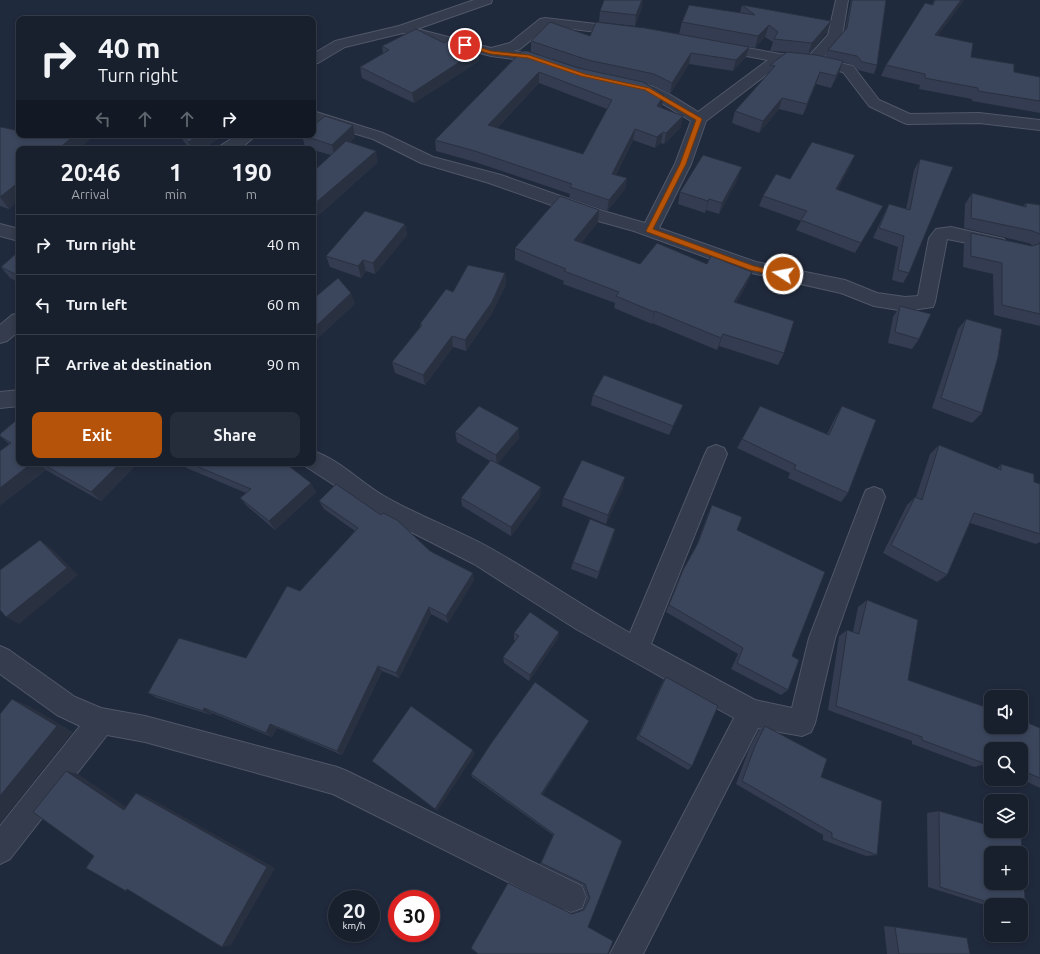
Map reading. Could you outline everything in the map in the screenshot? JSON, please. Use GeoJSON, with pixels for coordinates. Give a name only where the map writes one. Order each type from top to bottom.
{"type":"FeatureCollection","features":[{"type":"Feature","properties":{"kind":"street"},"geometry":{"type":"LineString","coordinates":[[316,58],[340,44],[403,29],[486,0]]}},
{"type":"Feature","properties":{"kind":"street"},"geometry":{"type":"LineString","coordinates":[[812,61],[835,36],[842,0]]}},
{"type":"Feature","properties":{"kind":"street"},"geometry":{"type":"LineString","coordinates":[[491,52],[515,46],[545,22],[636,32]]}},
{"type":"Feature","properties":{"kind":"street"},"geometry":{"type":"LineString","coordinates":[[403,29],[491,52],[529,56],[556,66]]}},
{"type":"Feature","properties":{"kind":"street"},"geometry":{"type":"LineString","coordinates":[[704,44],[780,58],[812,61],[848,68],[874,103],[907,119],[979,118],[1040,125]]}},
{"type":"Feature","properties":{"kind":"street"},"geometry":{"type":"LineString","coordinates":[[649,231],[683,164],[699,119],[780,58]]}},
{"type":"Feature","properties":{"kind":"street"},"geometry":{"type":"LineString","coordinates":[[626,84],[647,89],[699,119]]}},
{"type":"Feature","properties":{"kind":"street"},"geometry":{"type":"LineString","coordinates":[[316,117],[378,136],[427,160],[495,179],[753,268],[844,287],[874,299],[905,304],[926,302],[938,238],[942,233],[951,233],[1016,247]]}},
{"type":"Feature","properties":{"kind":"street"},"geometry":{"type":"LineString","coordinates":[[230,146],[242,138]]}},
{"type":"Feature","properties":{"kind":"street"},"geometry":{"type":"LineString","coordinates":[[0,230],[16,234]]}},
{"type":"Feature","properties":{"kind":"street"},"geometry":{"type":"LineString","coordinates":[[0,400],[16,398]]}},
{"type":"Feature","properties":{"kind":"street"},"geometry":{"type":"LineString","coordinates":[[636,649],[716,454]]}},
{"type":"Feature","properties":{"kind":"street"},"geometry":{"type":"LineString","coordinates":[[316,462],[376,503],[482,556],[584,621],[750,713],[802,723],[822,638],[874,497]]}},
{"type":"Feature","properties":{"kind":"street"},"geometry":{"type":"LineString","coordinates":[[0,659],[66,706],[101,721],[145,729],[337,781],[571,897]]}},
{"type":"Feature","properties":{"kind":"street"},"geometry":{"type":"LineString","coordinates":[[626,954],[750,713]]}},
{"type":"Feature","properties":{"kind":"street"},"geometry":{"type":"LineString","coordinates":[[0,849],[101,721]]}},
{"type":"Feature","properties":{"kind":"building"},"geometry":{"type":"Polygon","coordinates":[[[604,0],[642,0],[636,15],[600,11],[604,0]]]}},
{"type":"Feature","properties":{"kind":"building"},"geometry":{"type":"Polygon","coordinates":[[[852,0],[886,0],[877,65],[862,62],[857,56],[828,50],[847,28],[852,0]]]}},
{"type":"Feature","properties":{"kind":"building"},"geometry":{"type":"Polygon","coordinates":[[[935,0],[961,0],[935,35],[973,43],[971,57],[1014,64],[1014,72],[1040,77],[1040,101],[978,91],[978,88],[925,78],[925,74],[886,65],[925,3],[933,5],[935,0]]]}},
{"type":"Feature","properties":{"kind":"building"},"geometry":{"type":"Polygon","coordinates":[[[689,5],[755,15],[742,5],[831,21],[812,43],[774,39],[778,32],[769,25],[758,36],[682,22],[689,5]]]}},
{"type":"Feature","properties":{"kind":"building"},"geometry":{"type":"Polygon","coordinates":[[[550,22],[590,36],[596,22],[645,28],[749,47],[736,60],[691,53],[672,83],[654,74],[588,60],[531,41],[550,22]]]}},
{"type":"Feature","properties":{"kind":"building"},"geometry":{"type":"Polygon","coordinates":[[[416,29],[444,43],[451,39],[478,50],[412,93],[360,67],[389,50],[382,46],[416,29]]]}},
{"type":"Feature","properties":{"kind":"building"},"geometry":{"type":"Polygon","coordinates":[[[522,51],[527,51],[578,68],[643,82],[664,95],[657,106],[683,116],[666,133],[663,132],[657,137],[635,129],[612,174],[627,178],[609,200],[570,187],[572,184],[475,151],[435,140],[522,51]],[[539,72],[488,125],[583,154],[612,100],[539,72]]]}},
{"type":"Feature","properties":{"kind":"building"},"geometry":{"type":"Polygon","coordinates":[[[787,52],[816,55],[843,61],[836,76],[820,72],[807,104],[782,98],[763,121],[735,111],[775,66],[770,65],[787,52]]]}},
{"type":"Feature","properties":{"kind":"building"},"geometry":{"type":"Polygon","coordinates":[[[325,116],[353,125],[332,145],[311,138],[316,138],[316,124],[325,116]]]}},
{"type":"Feature","properties":{"kind":"building"},"geometry":{"type":"Polygon","coordinates":[[[0,128],[16,130],[16,138],[71,138],[62,146],[16,146],[16,184],[0,197],[0,128]]]}},
{"type":"Feature","properties":{"kind":"building"},"geometry":{"type":"Polygon","coordinates":[[[185,138],[195,138],[188,142],[185,138]]]}},
{"type":"Feature","properties":{"kind":"building"},"geometry":{"type":"Polygon","coordinates":[[[346,141],[376,151],[316,202],[316,169],[346,141]]]}},
{"type":"Feature","properties":{"kind":"building"},"geometry":{"type":"Polygon","coordinates":[[[812,142],[855,155],[836,189],[883,206],[861,243],[801,220],[807,211],[763,196],[776,174],[790,179],[812,142]]]}},
{"type":"Feature","properties":{"kind":"building"},"geometry":{"type":"Polygon","coordinates":[[[703,155],[742,167],[722,203],[709,199],[708,201],[680,192],[703,155]]]}},
{"type":"Feature","properties":{"kind":"building"},"geometry":{"type":"Polygon","coordinates":[[[920,159],[953,167],[909,273],[898,270],[904,236],[879,228],[889,204],[910,210],[920,159]]]}},
{"type":"Feature","properties":{"kind":"building"},"geometry":{"type":"Polygon","coordinates":[[[972,193],[1026,207],[1026,203],[1040,205],[1040,234],[1033,231],[971,218],[972,193]]]}},
{"type":"Feature","properties":{"kind":"building"},"geometry":{"type":"Polygon","coordinates":[[[560,196],[599,210],[574,240],[640,264],[657,243],[707,264],[711,256],[752,272],[734,302],[794,321],[784,353],[723,334],[721,338],[655,311],[654,312],[616,296],[619,292],[564,271],[566,269],[515,248],[560,196]]]}},
{"type":"Feature","properties":{"kind":"building"},"geometry":{"type":"Polygon","coordinates":[[[365,211],[405,224],[373,263],[363,260],[358,266],[326,256],[365,211]]]}},
{"type":"Feature","properties":{"kind":"building"},"geometry":{"type":"Polygon","coordinates":[[[971,233],[1032,246],[1039,244],[1040,242],[1040,314],[1002,305],[1002,263],[971,256],[971,233]]]}},
{"type":"Feature","properties":{"kind":"building"},"geometry":{"type":"Polygon","coordinates":[[[16,254],[16,274],[1,267],[16,254]]]}},
{"type":"Feature","properties":{"kind":"building"},"geometry":{"type":"Polygon","coordinates":[[[468,265],[505,273],[492,302],[465,340],[452,336],[423,375],[392,362],[422,325],[420,324],[446,289],[453,292],[468,265]]]}},
{"type":"Feature","properties":{"kind":"building"},"geometry":{"type":"Polygon","coordinates":[[[338,278],[351,293],[316,326],[316,296],[338,278]]]}},
{"type":"Feature","properties":{"kind":"building"},"geometry":{"type":"Polygon","coordinates":[[[900,306],[931,314],[919,339],[895,332],[900,306]]]}},
{"type":"Feature","properties":{"kind":"building"},"geometry":{"type":"Polygon","coordinates":[[[966,319],[1002,329],[998,357],[982,413],[941,398],[966,319]]]}},
{"type":"Feature","properties":{"kind":"building"},"geometry":{"type":"Polygon","coordinates":[[[604,375],[683,405],[673,426],[593,395],[604,375]]]}},
{"type":"Feature","properties":{"kind":"building"},"geometry":{"type":"Polygon","coordinates":[[[479,406],[519,428],[496,455],[455,432],[479,406]]]}},
{"type":"Feature","properties":{"kind":"building"},"geometry":{"type":"Polygon","coordinates":[[[760,406],[829,435],[842,406],[876,420],[848,493],[794,469],[796,465],[742,439],[760,406]]]}},
{"type":"Feature","properties":{"kind":"building"},"geometry":{"type":"Polygon","coordinates":[[[16,421],[16,466],[28,466],[0,488],[0,451],[11,443],[0,436],[0,434],[16,421]]]}},
{"type":"Feature","properties":{"kind":"building"},"geometry":{"type":"Polygon","coordinates":[[[939,445],[1001,470],[1001,464],[1034,474],[1034,482],[1040,484],[1040,534],[974,513],[947,575],[891,545],[915,497],[922,500],[939,445]]]}},
{"type":"Feature","properties":{"kind":"building"},"geometry":{"type":"Polygon","coordinates":[[[491,460],[541,487],[511,527],[461,498],[491,460]]]}},
{"type":"Feature","properties":{"kind":"building"},"geometry":{"type":"Polygon","coordinates":[[[582,460],[625,477],[608,515],[563,498],[582,460]]]}},
{"type":"Feature","properties":{"kind":"building"},"geometry":{"type":"Polygon","coordinates":[[[46,466],[117,466],[91,492],[46,466]]]}},
{"type":"Feature","properties":{"kind":"building"},"geometry":{"type":"Polygon","coordinates":[[[196,466],[289,466],[311,483],[269,521],[240,498],[251,489],[196,466]]]}},
{"type":"Feature","properties":{"kind":"building"},"geometry":{"type":"Polygon","coordinates":[[[336,484],[381,515],[383,513],[397,520],[430,551],[473,573],[446,616],[429,607],[396,673],[378,666],[337,751],[270,724],[266,733],[204,708],[203,711],[148,693],[179,638],[246,658],[287,586],[300,591],[358,528],[319,501],[336,484]]]}},
{"type":"Feature","properties":{"kind":"building"},"geometry":{"type":"Polygon","coordinates":[[[712,505],[742,517],[737,530],[825,572],[792,656],[799,660],[788,690],[737,663],[743,648],[669,605],[683,570],[698,543],[712,505]]]}},
{"type":"Feature","properties":{"kind":"building"},"geometry":{"type":"Polygon","coordinates":[[[590,519],[615,529],[599,572],[573,562],[590,519]]]}},
{"type":"Feature","properties":{"kind":"building"},"geometry":{"type":"Polygon","coordinates":[[[40,540],[67,568],[6,617],[0,610],[0,570],[40,540]]]}},
{"type":"Feature","properties":{"kind":"building"},"geometry":{"type":"Polygon","coordinates":[[[867,600],[918,620],[908,680],[984,707],[984,734],[1028,734],[1028,723],[1040,728],[1040,778],[1028,773],[1028,742],[984,742],[984,763],[922,740],[922,737],[836,706],[847,630],[859,634],[867,600]]]}},
{"type":"Feature","properties":{"kind":"building"},"geometry":{"type":"Polygon","coordinates":[[[530,612],[559,632],[530,675],[503,657],[519,636],[514,633],[530,612]]]}},
{"type":"Feature","properties":{"kind":"building"},"geometry":{"type":"Polygon","coordinates":[[[666,677],[718,706],[692,766],[639,735],[666,677]]]}},
{"type":"Feature","properties":{"kind":"building"},"geometry":{"type":"Polygon","coordinates":[[[535,682],[589,721],[541,794],[622,841],[588,927],[613,941],[608,954],[478,954],[471,948],[508,883],[572,914],[584,910],[590,898],[585,884],[541,863],[554,834],[471,774],[535,682]]]}},
{"type":"Feature","properties":{"kind":"building"},"geometry":{"type":"Polygon","coordinates":[[[12,699],[57,726],[0,796],[0,714],[12,699]]]}},
{"type":"Feature","properties":{"kind":"building"},"geometry":{"type":"Polygon","coordinates":[[[411,706],[473,750],[435,809],[372,761],[411,706]]]}},
{"type":"Feature","properties":{"kind":"building"},"geometry":{"type":"Polygon","coordinates":[[[765,726],[827,759],[821,777],[882,801],[877,855],[832,838],[832,833],[742,781],[755,746],[765,726]]]}},
{"type":"Feature","properties":{"kind":"building"},"geometry":{"type":"Polygon","coordinates":[[[66,771],[124,810],[136,793],[267,867],[222,947],[127,889],[126,891],[86,868],[94,856],[33,812],[66,771]]]}},
{"type":"Feature","properties":{"kind":"building"},"geometry":{"type":"Polygon","coordinates":[[[939,811],[984,824],[984,838],[1021,838],[1022,846],[984,846],[984,890],[1024,890],[1025,898],[984,898],[984,901],[940,887],[939,811]]]}},
{"type":"Feature","properties":{"kind":"building"},"geometry":{"type":"Polygon","coordinates":[[[895,927],[967,938],[970,954],[899,954],[895,927]]]}},
{"type":"Feature","properties":{"kind":"route"},"geometry":{"type":"LineString","coordinates":[[465,45],[491,52],[529,56],[583,75],[647,89],[699,119],[683,164],[649,231],[753,268],[783,274]]}}]}
